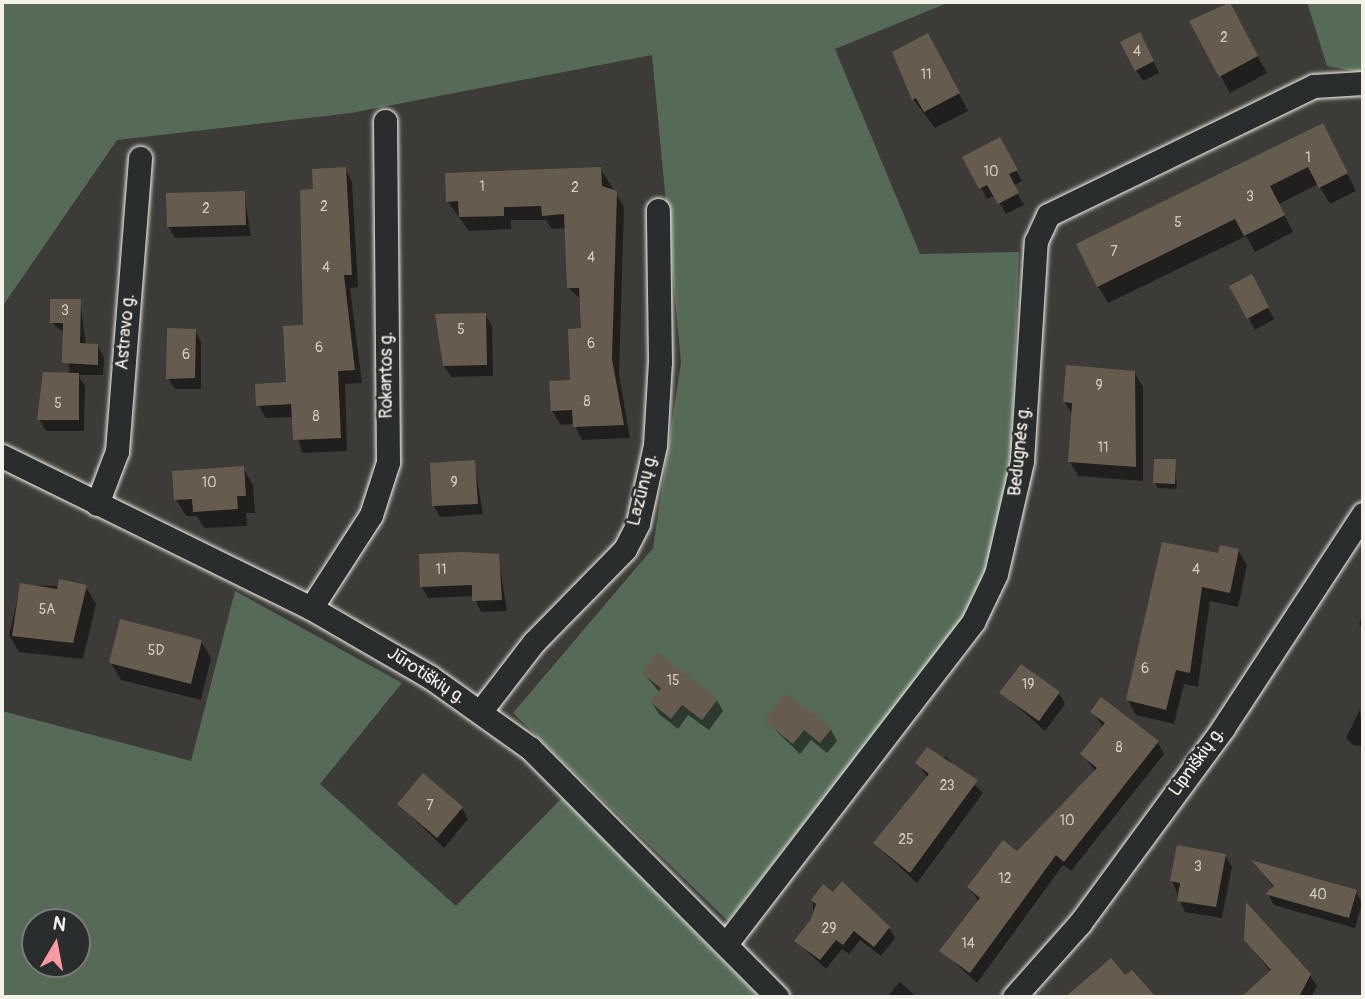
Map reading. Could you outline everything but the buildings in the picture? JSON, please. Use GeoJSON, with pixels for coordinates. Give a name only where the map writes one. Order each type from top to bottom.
{"type":"FeatureCollection","features":[{"type":"Feature","properties":{"kind":"street","name":"Bedugnės g."},"geometry":{"type":"LineString","coordinates":[[726,944],[973,622],[996,574],[1022,461],[1036,241],[1048,215],[1314,86],[1363,83]]}},
{"type":"Feature","properties":{"kind":"street","name":"Rokantos g."},"geometry":{"type":"LineString","coordinates":[[311,608],[370,515],[388,462],[385,121]]}},
{"type":"Feature","properties":{"kind":"street","name":"Astravo g."},"geometry":{"type":"LineString","coordinates":[[97,504],[117,451],[140,158]]}},
{"type":"Feature","properties":{"kind":"street","name":"Lazūnų g."},"geometry":{"type":"LineString","coordinates":[[480,712],[534,642],[625,549],[638,523],[654,445],[660,362],[659,210]]}},
{"type":"Feature","properties":{"kind":"street","name":"Jūrotiškių g."},"geometry":{"type":"LineString","coordinates":[[2,456],[311,608],[480,712],[582,798],[777,997]]}},
{"type":"Feature","properties":{"kind":"street","name":"Lipniškių g."},"geometry":{"type":"LineString","coordinates":[[1014,997],[1080,923],[1223,728],[1363,514]]}},
{"type":"Feature","properties":{"kind":"green space"},"geometry":{"type":"Polygon","coordinates":[[[2,2],[950,2],[835,49],[920,254],[1019,252],[1011,462],[995,553],[961,622],[728,921],[513,713],[653,548],[681,362],[652,55],[351,113],[117,140],[2,307],[2,2]]]}},
{"type":"Feature","properties":{"kind":"green space"},"geometry":{"type":"Polygon","coordinates":[[[1307,2],[1363,2],[1363,73],[1327,66],[1307,2]]]}},
{"type":"Feature","properties":{"kind":"green space"},"geometry":{"type":"Polygon","coordinates":[[[235,591],[402,683],[320,784],[456,906],[562,798],[759,997],[2,997],[2,711],[191,761],[235,591]]]}}]}
